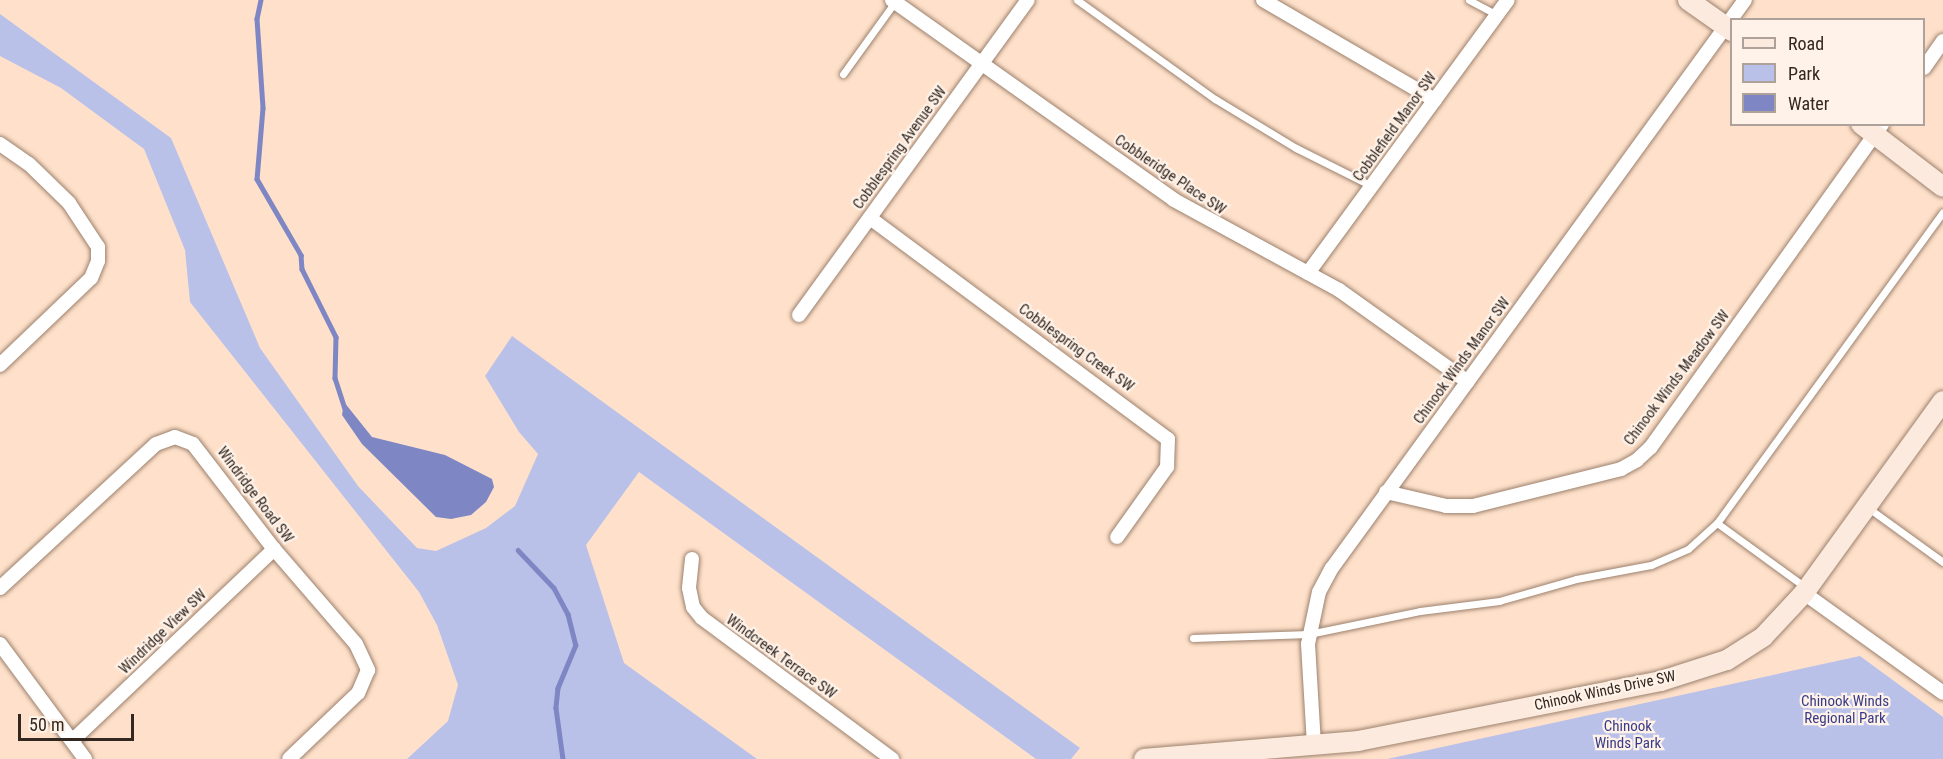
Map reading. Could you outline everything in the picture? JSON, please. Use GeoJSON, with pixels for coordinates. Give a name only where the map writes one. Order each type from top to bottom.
{"type":"FeatureCollection","features":[{"type":"Feature","properties":{"kind":"street","name":"Cobblespring Avenue SW"},"geometry":{"type":"LineString","coordinates":[[799,315],[1028,0]]}},
{"type":"Feature","properties":{"kind":"street"},"geometry":{"type":"LineString","coordinates":[[1263,0],[1435,100]]}},
{"type":"Feature","properties":{"kind":"street","name":"Cobblefield Manor SW"},"geometry":{"type":"LineString","coordinates":[[1308,273],[1508,0]]}},
{"type":"Feature","properties":{"kind":"street"},"geometry":{"type":"LineString","coordinates":[[1688,0],[1728,29]]}},
{"type":"Feature","properties":{"kind":"street","name":"Chinook Winds Manor SW"},"geometry":{"type":"LineString","coordinates":[[1734,18],[1745,0]]}},
{"type":"Feature","properties":{"kind":"street","name":"Cobbleridge Place SW"},"geometry":{"type":"LineString","coordinates":[[894,1],[1174,200],[1339,290],[1468,382]]}},
{"type":"Feature","properties":{"kind":"street","name":"Chinook Winds Manor SW"},"geometry":{"type":"LineString","coordinates":[[1314,745],[1308,673],[1309,634],[1319,592],[1327,576],[1386,492],[1728,29]]}},
{"type":"Feature","properties":{"kind":"street"},"geometry":{"type":"LineString","coordinates":[[1925,65],[1943,41]]}},
{"type":"Feature","properties":{"kind":"street"},"geometry":{"type":"LineString","coordinates":[[1873,128],[1943,187]]}},
{"type":"Feature","properties":{"kind":"street","name":"Chinook Winds Meadow SW"},"geometry":{"type":"LineString","coordinates":[[1386,492],[1446,506],[1473,506],[1621,469],[1637,460],[1873,128]]}},
{"type":"Feature","properties":{"kind":"street"},"geometry":{"type":"LineString","coordinates":[[0,144],[29,164],[69,203],[98,247],[98,261],[91,278],[0,364]]}},
{"type":"Feature","properties":{"kind":"street","name":"Cobblespring Creek SW"},"geometry":{"type":"LineString","coordinates":[[870,218],[1168,439],[1167,467],[1117,537]]}},
{"type":"Feature","properties":{"kind":"street","name":"Chinook Winds Drive SW"},"geometry":{"type":"LineString","coordinates":[[1144,759],[1358,741],[1699,671],[1746,651],[1806,591],[1943,401]]}},
{"type":"Feature","properties":{"kind":"street","name":"Windridge Road SW"},"geometry":{"type":"LineString","coordinates":[[0,588],[156,444],[175,437],[200,449],[274,549],[356,644],[368,670],[358,693],[289,759]]}},
{"type":"Feature","properties":{"kind":"street","name":"Windridge View SW"},"geometry":{"type":"LineString","coordinates":[[74,739],[274,549]]}},
{"type":"Feature","properties":{"kind":"street","name":"Windcreek Terrace SW"},"geometry":{"type":"LineString","coordinates":[[692,559],[689,588],[693,607],[702,618],[892,759]]}},
{"type":"Feature","properties":{"kind":"street"},"geometry":{"type":"LineString","coordinates":[[1806,591],[1943,693]]}},
{"type":"Feature","properties":{"kind":"street"},"geometry":{"type":"LineString","coordinates":[[0,644],[74,739],[85,759]]}},
{"type":"Feature","properties":{"kind":"lane"},"geometry":{"type":"LineString","coordinates":[[1077,0],[1215,99],[1372,186]]}},
{"type":"Feature","properties":{"kind":"lane"},"geometry":{"type":"LineString","coordinates":[[1469,0],[1497,15]]}},
{"type":"Feature","properties":{"kind":"lane"},"geometry":{"type":"LineString","coordinates":[[843,74],[894,1]]}},
{"type":"Feature","properties":{"kind":"lane"},"geometry":{"type":"LineString","coordinates":[[1193,638],[1309,634],[1420,611],[1499,601],[1576,579],[1651,565],[1688,549],[1717,523],[1943,212]]}},
{"type":"Feature","properties":{"kind":"lane"},"geometry":{"type":"LineString","coordinates":[[1867,507],[1943,562]]}},
{"type":"Feature","properties":{"kind":"lane"},"geometry":{"type":"LineString","coordinates":[[1717,523],[1806,591]]}},
{"type":"Feature","properties":{"kind":"green space"},"geometry":{"type":"Polygon","coordinates":[[[0,14],[171,138],[260,348],[358,486],[417,548],[436,551],[486,528],[515,506],[538,454],[519,432],[485,376],[512,336],[1080,748],[1071,759],[1036,759],[639,472],[586,545],[624,663],[757,759],[407,759],[448,721],[458,685],[437,625],[419,592],[190,302],[185,250],[144,149],[61,88],[0,56],[0,14]]]}},
{"type":"Feature","properties":{"kind":"green space","name":"Chinook Winds Regional Park"},"geometry":{"type":"Polygon","coordinates":[[[1860,656],[1943,717],[1943,759],[1387,759],[1860,656]]]}},
{"type":"Feature","properties":{"kind":"water"},"geometry":{"type":"Polygon","coordinates":[[[344,402],[372,437],[445,455],[492,479],[494,487],[486,502],[471,515],[451,519],[436,517],[362,444],[342,415],[344,402]]]}},
{"type":"Feature","properties":{"kind":"waterway"},"geometry":{"type":"LineString","coordinates":[[261,0],[257,19],[263,108],[257,179],[301,255],[302,269],[336,337],[335,378],[345,409]]}},
{"type":"Feature","properties":{"kind":"waterway"},"geometry":{"type":"LineString","coordinates":[[518,550],[554,588],[568,614],[576,645],[558,688],[556,708],[563,759]]}},
{"type":"Feature","properties":{"kind":"park label","name":"Chinook Winds Park"},"geometry":{"type":"Point","coordinates":[1628,734]}}]}
